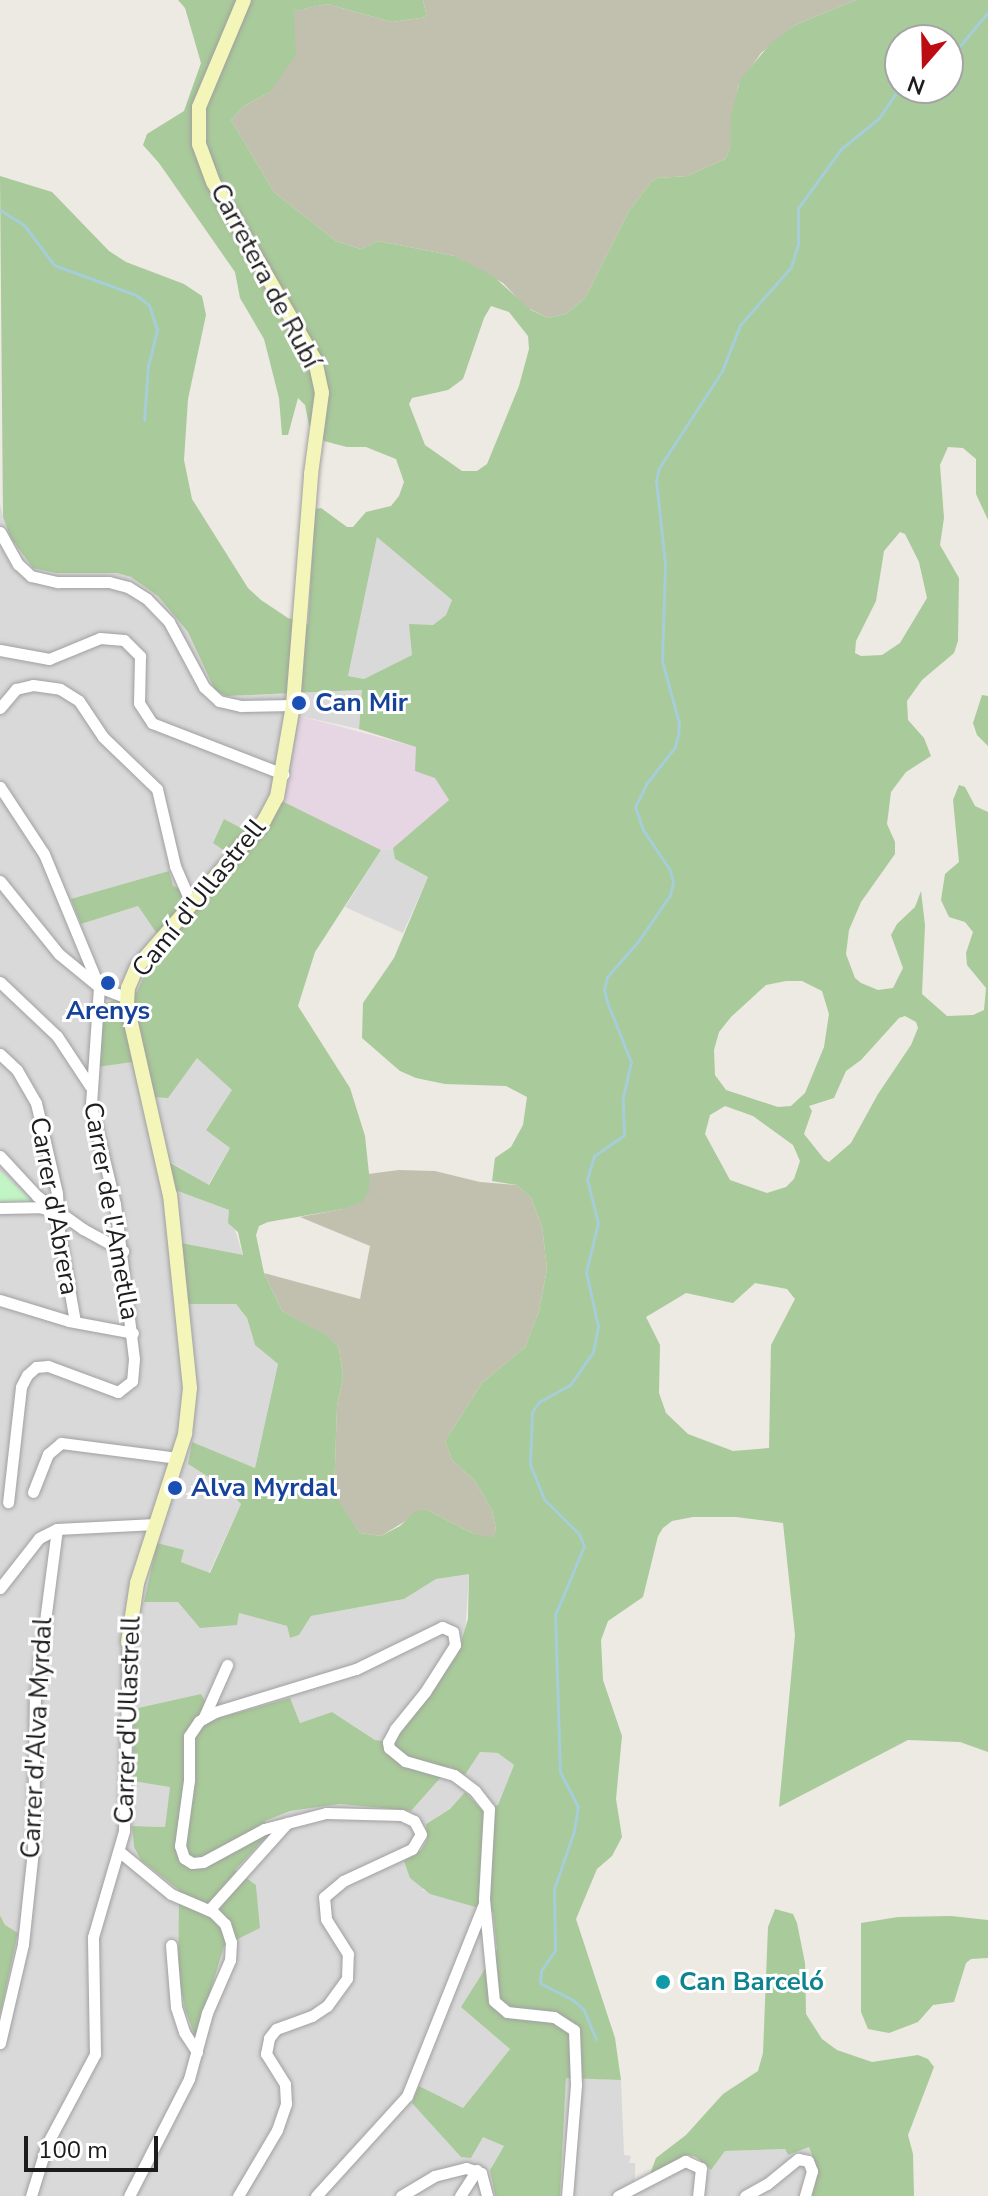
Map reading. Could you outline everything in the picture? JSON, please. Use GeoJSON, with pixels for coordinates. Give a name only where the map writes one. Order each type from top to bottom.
{"type":"FeatureCollection","features":[{"type":"Feature","properties":{"kind":"street","name":"Carretera de Rubí"},"geometry":{"type":"LineString","coordinates":[[244,0],[206,86],[196,122],[199,144],[213,182],[302,334],[320,378],[322,393],[311,474],[293,705]]}},
{"type":"Feature","properties":{"kind":"street"},"geometry":{"type":"LineString","coordinates":[[0,532],[12,555],[31,576],[58,582],[109,582],[128,587],[147,599],[169,622],[204,687],[219,701],[241,706],[293,705]]}},
{"type":"Feature","properties":{"kind":"street"},"geometry":{"type":"LineString","coordinates":[[0,650],[49,659],[100,638],[124,640],[140,656],[139,703],[152,723],[283,774]]}},
{"type":"Feature","properties":{"kind":"street"},"geometry":{"type":"LineString","coordinates":[[0,708],[13,691],[26,686],[60,689],[79,701],[103,737],[157,789],[175,866],[191,903]]}},
{"type":"Feature","properties":{"kind":"street","name":"Camí d'Ullastrell"},"geometry":{"type":"LineString","coordinates":[[127,998],[137,967],[264,821],[277,797],[283,774],[293,705]]}},
{"type":"Feature","properties":{"kind":"street"},"geometry":{"type":"LineString","coordinates":[[0,787],[44,854],[99,987]]}},
{"type":"Feature","properties":{"kind":"street"},"geometry":{"type":"LineString","coordinates":[[0,881],[53,948],[99,987],[127,998]]}},
{"type":"Feature","properties":{"kind":"street"},"geometry":{"type":"LineString","coordinates":[[0,982],[57,1036],[90,1086]]}},
{"type":"Feature","properties":{"kind":"street","name":"Carrer de l'Ametlla"},"geometry":{"type":"LineString","coordinates":[[8,1502],[21,1387],[27,1375],[36,1367],[48,1366],[103,1389],[123,1391],[133,1376],[133,1333],[123,1251],[90,1086],[99,987]]}},
{"type":"Feature","properties":{"kind":"street","name":"Carrer d'Ullastrell"},"geometry":{"type":"LineString","coordinates":[[31,2196],[47,2144],[95,2054],[93,1937],[124,1831],[128,1642],[137,1583],[187,1423],[190,1388],[173,1226],[127,998]]}},
{"type":"Feature","properties":{"kind":"street","name":"Carrer d'Abrera"},"geometry":{"type":"LineString","coordinates":[[0,1054],[33,1093],[52,1168],[75,1322]]}},
{"type":"Feature","properties":{"kind":"street"},"geometry":{"type":"LineString","coordinates":[[0,1156],[22,1183],[59,1212],[123,1251]]}},
{"type":"Feature","properties":{"kind":"street"},"geometry":{"type":"LineString","coordinates":[[0,1208],[39,1207],[59,1212]]}},
{"type":"Feature","properties":{"kind":"street"},"geometry":{"type":"LineString","coordinates":[[0,1300],[75,1322],[133,1333]]}},
{"type":"Feature","properties":{"kind":"street"},"geometry":{"type":"LineString","coordinates":[[33,1492],[48,1454],[61,1443],[178,1458]]}},
{"type":"Feature","properties":{"kind":"street"},"geometry":{"type":"LineString","coordinates":[[0,1588],[39,1538],[57,1529],[155,1524]]}},
{"type":"Feature","properties":{"kind":"street","name":"Carrer d'Alva Myrdal"},"geometry":{"type":"LineString","coordinates":[[0,2043],[23,1944],[33,1851],[32,1778],[39,1650],[57,1529]]}},
{"type":"Feature","properties":{"kind":"street"},"geometry":{"type":"LineString","coordinates":[[204,1717],[356,1669],[432,1631],[448,1628],[453,1632],[455,1645],[388,1742],[392,1754],[405,1761],[454,1775],[489,1809],[484,1903],[494,2001],[507,2012],[554,2017],[574,2030],[576,2085],[567,2196]]}},
{"type":"Feature","properties":{"kind":"street"},"geometry":{"type":"LineString","coordinates":[[227,1665],[204,1717],[189,1736],[189,1780],[179,1835],[184,1858],[192,1863],[203,1862],[257,1832],[326,1813],[390,1813],[410,1818],[421,1834],[412,1849],[343,1881],[324,1897],[326,1919],[348,1954],[347,1978],[327,2006],[312,2016],[276,2029],[266,2043],[266,2054],[285,2084],[286,2104],[277,2130],[238,2196]]}},
{"type":"Feature","properties":{"kind":"street"},"geometry":{"type":"LineString","coordinates":[[209,1910],[287,1823]]}},
{"type":"Feature","properties":{"kind":"street"},"geometry":{"type":"LineString","coordinates":[[120,1852],[171,1894],[220,1918],[230,1933],[231,1951],[207,2013],[189,2079],[129,2196]]}},
{"type":"Feature","properties":{"kind":"street"},"geometry":{"type":"LineString","coordinates":[[316,2196],[407,2096],[484,1903]]}},
{"type":"Feature","properties":{"kind":"street"},"geometry":{"type":"LineString","coordinates":[[171,1945],[176,2007],[184,2032],[197,2052]]}},
{"type":"Feature","properties":{"kind":"street"},"geometry":{"type":"LineString","coordinates":[[745,2196],[767,2184],[798,2159],[808,2161],[811,2178],[805,2196]]}},
{"type":"Feature","properties":{"kind":"street"},"geometry":{"type":"LineString","coordinates":[[618,2196],[642,2190],[680,2163],[691,2161],[702,2173],[698,2196]]}},
{"type":"Feature","properties":{"kind":"street"},"geometry":{"type":"LineString","coordinates":[[401,2196],[443,2173],[466,2168],[477,2170],[483,2177],[487,2196]]}},
{"type":"Feature","properties":{"kind":"street"},"geometry":{"type":"LineString","coordinates":[[460,2196],[477,2170]]}},
{"type":"Feature","properties":{"kind":"shaded area"},"geometry":{"type":"Polygon","coordinates":[[[423,0],[856,0],[795,25],[761,53],[738,86],[730,149],[725,159],[687,176],[657,178],[650,183],[629,211],[585,298],[566,314],[548,318],[526,307],[503,283],[455,256],[378,241],[361,249],[336,241],[274,192],[231,120],[244,106],[270,92],[293,11],[327,4],[392,22],[427,17],[423,0]]]}},
{"type":"Feature","properties":{"kind":"shaded area"},"geometry":{"type":"Polygon","coordinates":[[[0,504],[3,517],[71,573],[117,573],[131,577],[158,596],[188,632],[215,689],[226,696],[363,690],[359,729],[300,716],[293,767],[271,823],[262,839],[224,819],[239,860],[203,898],[172,886],[169,871],[81,924],[138,906],[166,947],[145,974],[137,992],[132,1062],[196,1057],[233,1090],[206,1129],[230,1148],[208,1185],[169,1161],[175,1190],[229,1210],[243,1256],[188,1304],[236,1304],[247,1318],[255,1345],[278,1364],[255,1468],[192,1443],[188,1464],[223,1486],[241,1504],[209,1573],[181,1562],[184,1550],[144,1602],[178,1602],[239,1613],[287,1626],[290,1638],[299,1635],[311,1616],[404,1599],[436,1579],[469,1573],[465,1635],[438,1685],[393,1742],[375,1740],[332,1712],[300,1723],[289,1698],[215,1719],[170,1787],[165,1827],[132,1826],[134,1847],[179,1890],[178,1973],[190,2027],[201,2019],[224,1946],[260,1928],[256,1885],[235,1870],[267,1836],[265,1821],[290,1811],[340,1804],[411,1811],[450,1767],[465,1775],[480,1752],[499,1753],[514,1765],[498,1805],[482,1810],[465,1792],[450,1809],[427,1823],[427,1840],[415,1856],[423,1890],[493,1912],[497,1950],[462,2007],[510,2049],[463,2108],[419,2086],[471,2158],[483,2136],[504,2146],[490,2170],[495,2196],[0,2196],[0,2016],[18,1933],[5,1925],[0,1915],[0,504]]]}},
{"type":"Feature","properties":{"kind":"shaded area"},"geometry":{"type":"Polygon","coordinates":[[[377,536],[452,600],[446,615],[433,625],[412,655],[364,679],[348,676],[377,536]]]}},
{"type":"Feature","properties":{"kind":"shaded area"},"geometry":{"type":"Polygon","coordinates":[[[300,716],[416,747],[449,800],[393,848],[381,850],[282,801],[293,767],[300,716]]]}},
{"type":"Feature","properties":{"kind":"shaded area"},"geometry":{"type":"Polygon","coordinates":[[[393,848],[395,859],[428,877],[403,933],[345,907],[381,850],[393,848]]]}},
{"type":"Feature","properties":{"kind":"shaded area"},"geometry":{"type":"Polygon","coordinates":[[[399,1170],[435,1171],[480,1182],[517,1185],[531,1198],[542,1226],[547,1269],[539,1311],[525,1347],[482,1383],[445,1441],[452,1460],[475,1481],[492,1510],[496,1530],[492,1539],[472,1533],[425,1509],[381,1536],[360,1533],[334,1495],[337,1406],[343,1377],[339,1348],[325,1335],[282,1311],[264,1273],[360,1299],[370,1246],[300,1217],[343,1209],[370,1183],[368,1174],[399,1170]]]}},
{"type":"Feature","properties":{"kind":"shaded area"},"geometry":{"type":"Polygon","coordinates":[[[566,2077],[621,2080],[624,2155],[631,2156],[629,2163],[635,2163],[635,2183],[688,2155],[711,2170],[725,2151],[785,2149],[788,2155],[809,2147],[818,2171],[812,2196],[560,2196],[566,2077]]]}},
{"type":"Feature","properties":{"kind":"green space"},"geometry":{"type":"Polygon","coordinates":[[[178,0],[423,0],[427,17],[392,22],[327,4],[294,11],[296,55],[270,92],[244,106],[231,120],[274,192],[336,241],[361,249],[378,241],[455,256],[493,276],[531,310],[548,318],[566,314],[585,298],[629,211],[650,183],[657,178],[687,176],[725,159],[730,149],[731,116],[740,80],[771,43],[795,25],[856,0],[988,0],[988,520],[976,494],[976,459],[963,448],[948,447],[940,465],[944,518],[940,545],[959,578],[958,641],[954,653],[922,680],[907,701],[908,720],[924,738],[931,756],[906,772],[891,792],[887,824],[895,842],[895,854],[861,902],[849,930],[846,954],[855,978],[861,983],[878,990],[893,988],[903,968],[891,935],[897,924],[915,907],[921,891],[925,925],[922,994],[947,1016],[973,1015],[984,1010],[986,988],[967,965],[966,953],[973,932],[965,922],[949,917],[941,900],[945,874],[959,862],[953,800],[959,785],[965,787],[975,806],[988,812],[988,1752],[960,1742],[908,1740],[779,1807],[795,1635],[783,1523],[736,1517],[693,1517],[672,1521],[663,1528],[658,1536],[643,1597],[608,1621],[601,1640],[603,1680],[622,1736],[616,1799],[622,1837],[612,1856],[597,1869],[576,1919],[615,2038],[621,2080],[566,2078],[560,2196],[495,2196],[490,2170],[504,2146],[483,2137],[471,2158],[461,2157],[412,2103],[419,2086],[463,2108],[510,2049],[461,2007],[497,1950],[493,1912],[430,1894],[410,1878],[404,1861],[421,1850],[427,1840],[426,1824],[450,1809],[465,1792],[482,1810],[498,1805],[514,1765],[498,1753],[480,1752],[465,1775],[450,1767],[411,1811],[340,1804],[290,1811],[265,1821],[267,1836],[235,1870],[256,1885],[260,1928],[224,1946],[196,2039],[185,2009],[178,1973],[179,1890],[141,1860],[134,1847],[132,1826],[165,1827],[170,1787],[133,1781],[134,1709],[201,1694],[215,1719],[290,1698],[300,1723],[332,1712],[375,1740],[393,1742],[457,1655],[468,1619],[469,1574],[436,1579],[404,1599],[311,1616],[299,1635],[290,1638],[287,1626],[239,1613],[237,1625],[200,1628],[178,1602],[144,1602],[157,1543],[184,1550],[181,1562],[210,1573],[241,1504],[223,1486],[188,1464],[192,1442],[255,1468],[278,1364],[255,1345],[247,1318],[236,1304],[187,1304],[181,1243],[243,1255],[238,1232],[228,1223],[229,1210],[175,1190],[167,1161],[209,1185],[230,1148],[206,1130],[232,1090],[197,1058],[168,1098],[141,1096],[132,1062],[97,1067],[103,1004],[137,992],[145,974],[166,947],[138,906],[81,924],[71,899],[169,871],[173,886],[203,898],[238,860],[213,843],[224,819],[262,839],[282,801],[381,850],[315,952],[298,1006],[350,1088],[365,1136],[370,1183],[367,1194],[362,1202],[343,1209],[268,1222],[259,1226],[256,1235],[264,1273],[282,1311],[326,1335],[339,1348],[343,1377],[337,1406],[334,1494],[360,1533],[381,1536],[400,1526],[415,1512],[425,1509],[472,1533],[492,1538],[496,1530],[492,1510],[475,1481],[452,1460],[445,1441],[482,1383],[525,1347],[539,1311],[547,1269],[542,1226],[531,1198],[517,1185],[492,1181],[495,1158],[511,1147],[523,1125],[527,1097],[506,1086],[445,1084],[416,1078],[400,1071],[362,1038],[363,1003],[394,958],[428,877],[395,859],[393,848],[449,800],[435,778],[415,771],[416,747],[359,729],[362,690],[226,696],[215,690],[188,632],[158,596],[131,577],[117,573],[56,573],[33,568],[11,538],[3,517],[0,176],[52,192],[109,251],[126,262],[184,284],[202,296],[206,315],[188,399],[184,460],[192,499],[248,588],[261,600],[288,618],[308,624],[315,509],[321,508],[347,527],[353,527],[366,512],[391,506],[399,496],[404,482],[396,459],[366,447],[347,447],[324,441],[309,425],[305,405],[298,398],[288,435],[282,435],[279,398],[264,339],[240,298],[235,272],[143,145],[147,134],[184,111],[201,63],[185,8],[178,0]],[[491,306],[463,379],[448,390],[412,398],[409,404],[425,445],[462,471],[477,471],[487,464],[519,386],[529,349],[528,336],[509,312],[491,306]],[[900,532],[884,551],[876,601],[856,641],[855,653],[861,656],[882,655],[900,643],[927,598],[919,562],[905,534],[900,532]],[[377,537],[348,676],[364,679],[412,655],[409,624],[433,625],[446,615],[452,600],[377,537]],[[802,981],[766,985],[719,1032],[714,1050],[715,1075],[726,1090],[778,1107],[791,1106],[805,1093],[824,1047],[829,1014],[822,991],[802,981]],[[905,1016],[899,1018],[861,1060],[846,1071],[834,1098],[809,1106],[812,1111],[804,1134],[829,1162],[851,1143],[878,1094],[911,1045],[918,1028],[916,1022],[905,1016]],[[725,1106],[710,1115],[705,1134],[730,1180],[767,1193],[786,1187],[794,1179],[800,1161],[793,1145],[753,1116],[725,1106]],[[755,1283],[733,1303],[686,1293],[646,1317],[660,1345],[659,1393],[666,1413],[688,1434],[733,1451],[769,1448],[771,1345],[795,1299],[787,1289],[755,1283]]]}},
{"type":"Feature","properties":{"kind":"green space"},"geometry":{"type":"Polygon","coordinates":[[[982,695],[988,696],[988,746],[977,735],[973,723],[982,695]]]}},
{"type":"Feature","properties":{"kind":"green space"},"geometry":{"type":"Polygon","coordinates":[[[0,1171],[31,1200],[30,1202],[0,1202],[0,1171]]]}},
{"type":"Feature","properties":{"kind":"green space"},"geometry":{"type":"Polygon","coordinates":[[[775,1909],[793,1914],[797,1923],[805,1963],[806,2014],[822,2039],[837,2050],[872,2062],[918,2055],[928,2059],[934,2067],[908,2135],[913,2154],[914,2196],[812,2196],[818,2171],[809,2147],[788,2155],[785,2149],[725,2151],[711,2170],[696,2157],[688,2155],[650,2174],[656,2158],[686,2135],[723,2094],[758,2071],[763,2053],[768,1927],[775,1909]]]}},
{"type":"Feature","properties":{"kind":"green space"},"geometry":{"type":"Polygon","coordinates":[[[0,1915],[5,1925],[18,1933],[0,2016],[0,1915]]]}},
{"type":"Feature","properties":{"kind":"green space"},"geometry":{"type":"Polygon","coordinates":[[[951,1916],[988,1920],[988,1958],[971,1959],[966,1963],[954,2002],[933,2005],[918,2022],[889,2033],[868,2029],[861,2012],[861,1923],[898,1917],[951,1916]]]}},
{"type":"Feature","properties":{"kind":"waterway"},"geometry":{"type":"LineString","coordinates":[[964,41],[988,12]]}},
{"type":"Feature","properties":{"kind":"waterway"},"geometry":{"type":"LineString","coordinates":[[596,2039],[583,2009],[573,2000],[540,1983],[541,1971],[555,1950],[554,1889],[574,1831],[578,1807],[560,1772],[555,1615],[584,1546],[579,1534],[544,1499],[530,1464],[532,1412],[539,1402],[570,1385],[593,1352],[598,1326],[586,1272],[598,1223],[587,1179],[594,1156],[624,1135],[623,1097],[631,1062],[604,989],[607,977],[639,940],[670,895],[673,882],[670,870],[643,830],[635,807],[646,784],[675,747],[679,723],[662,661],[665,563],[656,480],[659,468],[722,371],[740,325],[791,267],[798,244],[798,208],[841,149],[879,118],[888,104]]}},
{"type":"Feature","properties":{"kind":"waterway"},"geometry":{"type":"LineString","coordinates":[[0,210],[24,225],[54,265],[136,295],[149,305],[157,330],[148,366],[144,420]]}},
{"type":"Feature","properties":{"kind":"place","name":"Can Mir"},"geometry":{"type":"Point","coordinates":[299,703]}},
{"type":"Feature","properties":{"kind":"place","name":"Arenys"},"geometry":{"type":"Point","coordinates":[108,983]}},
{"type":"Feature","properties":{"kind":"place","name":"Alva Myrdal"},"geometry":{"type":"Point","coordinates":[175,1488]}},
{"type":"Feature","properties":{"kind":"place","name":"Can Barceló"},"geometry":{"type":"Point","coordinates":[663,1982]}}]}
